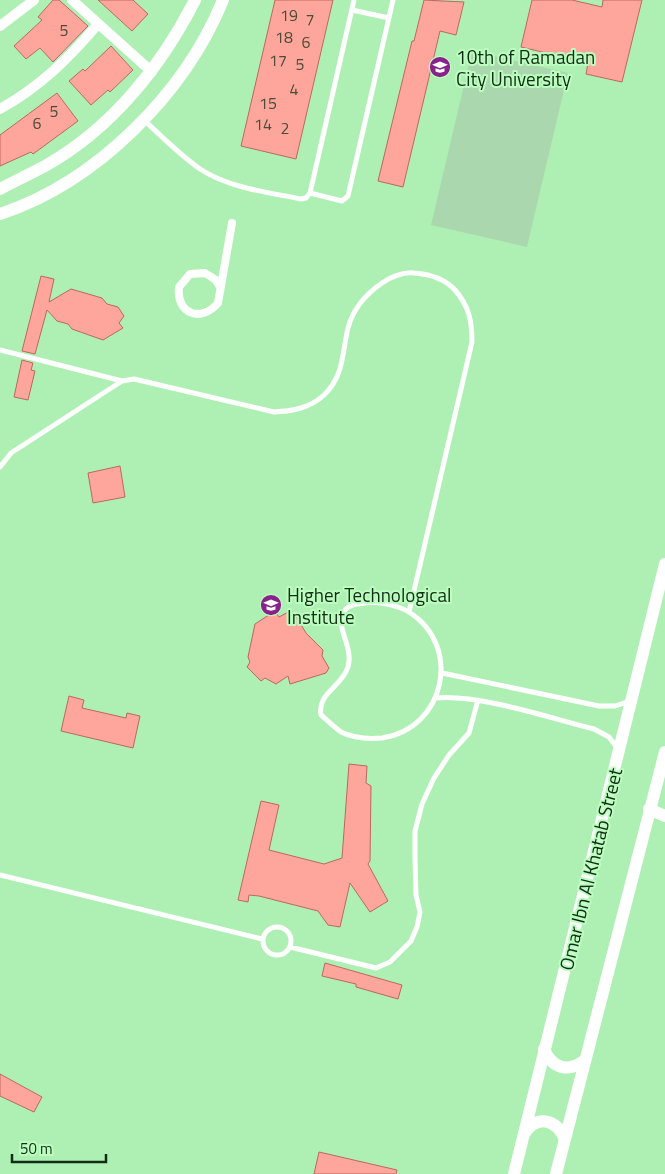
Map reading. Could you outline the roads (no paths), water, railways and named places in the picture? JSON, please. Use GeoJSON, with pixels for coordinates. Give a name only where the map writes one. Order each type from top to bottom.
{"type":"FeatureCollection","features":[{"type":"Feature","properties":{"kind":"street"},"geometry":{"type":"LineString","coordinates":[[0,26],[34,0]]}},
{"type":"Feature","properties":{"kind":"street"},"geometry":{"type":"LineString","coordinates":[[72,0],[152,72]]}},
{"type":"Feature","properties":{"kind":"street"},"geometry":{"type":"LineString","coordinates":[[0,189],[46,166],[90,135],[126,102],[152,72],[173,40],[195,0]]}},
{"type":"Feature","properties":{"kind":"street"},"geometry":{"type":"LineString","coordinates":[[0,214],[60,186],[106,154],[144,120],[174,84],[197,50],[222,0]]}},
{"type":"Feature","properties":{"kind":"street"},"geometry":{"type":"LineString","coordinates":[[0,109],[25,95],[65,62],[98,24]]}},
{"type":"Feature","properties":{"kind":"street"},"geometry":{"type":"LineString","coordinates":[[220,287],[216,280],[205,273],[190,274],[179,287],[180,302],[189,312],[206,314],[218,303],[232,223]]}},
{"type":"Feature","properties":{"kind":"street","name":"Omar Ibn Al Khatab Street"},"geometry":{"type":"LineString","coordinates":[[514,1174],[665,564]]}},
{"type":"Feature","properties":{"kind":"street"},"geometry":{"type":"LineString","coordinates":[[556,1174],[664,757]]}},
{"type":"Feature","properties":{"kind":"street"},"geometry":{"type":"LineString","coordinates":[[649,809],[665,816]]}},
{"type":"Feature","properties":{"kind":"street"},"geometry":{"type":"LineString","coordinates":[[544,1049],[548,1059],[561,1068],[577,1067],[585,1060]]}},
{"type":"Feature","properties":{"kind":"street"},"geometry":{"type":"LineString","coordinates":[[523,1136],[529,1127],[534,1124],[551,1122],[560,1129],[565,1139]]}},
{"type":"Feature","properties":{"kind":"lane"},"geometry":{"type":"LineString","coordinates":[[144,120],[179,153],[202,170],[226,182],[301,199],[306,198],[310,193],[354,0]]}},
{"type":"Feature","properties":{"kind":"lane"},"geometry":{"type":"LineString","coordinates":[[310,193],[342,201],[348,196],[394,0]]}},
{"type":"Feature","properties":{"kind":"lane"},"geometry":{"type":"LineString","coordinates":[[352,10],[389,18]]}},
{"type":"Feature","properties":{"kind":"lane"},"geometry":{"type":"LineString","coordinates":[[0,467],[11,453],[122,381],[145,380],[274,412],[292,412],[309,406],[323,396],[335,382],[342,366],[348,327],[357,307],[371,291],[389,278],[409,272],[431,274],[450,284],[464,300],[472,321],[472,342],[409,612]]}},
{"type":"Feature","properties":{"kind":"lane"},"geometry":{"type":"LineString","coordinates":[[0,350],[122,381]]}},
{"type":"Feature","properties":{"kind":"lane"},"geometry":{"type":"LineString","coordinates":[[373,602],[392,604],[409,612],[427,628],[438,650],[442,673],[436,698],[420,721],[396,736],[369,739],[342,732],[320,715],[321,701],[344,677],[348,665],[348,645],[340,627],[341,617],[346,609],[354,605],[373,602]]}},
{"type":"Feature","properties":{"kind":"lane"},"geometry":{"type":"LineString","coordinates":[[442,673],[599,706],[614,706],[631,700]]}},
{"type":"Feature","properties":{"kind":"lane"},"geometry":{"type":"LineString","coordinates":[[436,698],[450,697],[478,700],[602,732],[619,751]]}},
{"type":"Feature","properties":{"kind":"lane"},"geometry":{"type":"LineString","coordinates":[[290,947],[376,968],[402,953],[411,941],[417,927],[420,912],[416,895],[415,831],[422,804],[444,763],[469,733],[478,700]]}},
{"type":"Feature","properties":{"kind":"lane"},"geometry":{"type":"LineString","coordinates":[[0,875],[262,939]]}},
{"type":"Feature","properties":{"kind":"lane"},"geometry":{"type":"LineString","coordinates":[[280,928],[290,935],[290,947],[281,955],[273,955],[266,951],[262,939],[269,929],[280,928]]}},
{"type":"Feature","properties":{"kind":"place","name":"10th of Ramadan City University"},"geometry":{"type":"Point","coordinates":[440,67]}},
{"type":"Feature","properties":{"kind":"place","name":"Higher Technological Institute"},"geometry":{"type":"Point","coordinates":[271,605]}}]}
